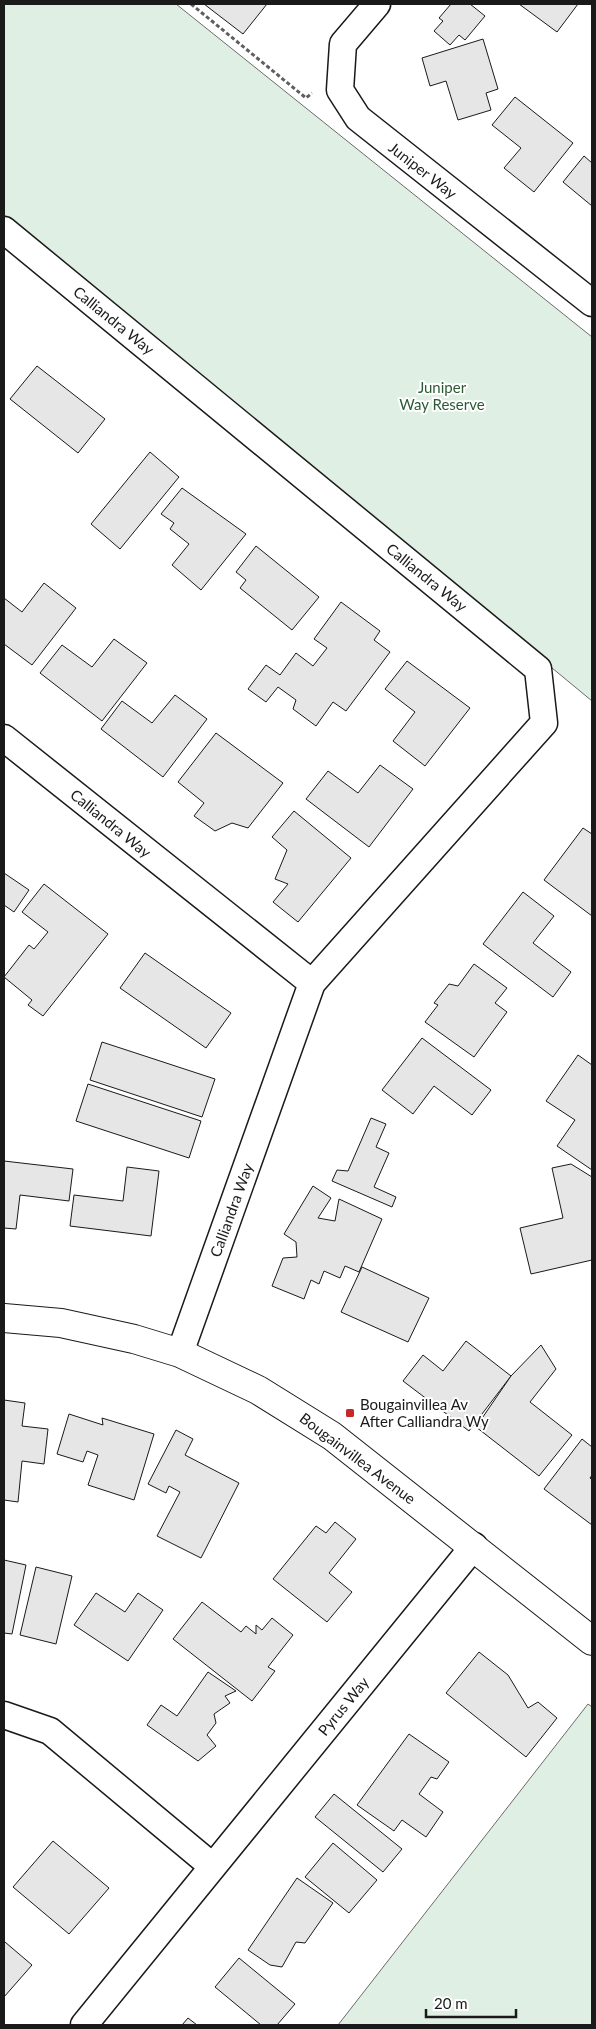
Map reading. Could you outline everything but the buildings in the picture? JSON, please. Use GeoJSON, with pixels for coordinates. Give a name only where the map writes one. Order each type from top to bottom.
{"type":"FeatureCollection","features":[{"type":"Feature","properties":{"kind":"street"},"geometry":{"type":"LineString","coordinates":[[340,90],[343,44],[376,4]]}},
{"type":"Feature","properties":{"kind":"street","name":"Juniper Way"},"geometry":{"type":"LineString","coordinates":[[340,90],[358,118],[592,303]]}},
{"type":"Feature","properties":{"kind":"street","name":"Calliandra Way"},"geometry":{"type":"LineString","coordinates":[[4,230],[538,669],[544,722],[312,983],[180,1353]]}},
{"type":"Feature","properties":{"kind":"street","name":"Calliandra Way"},"geometry":{"type":"LineString","coordinates":[[4,738],[312,983]]}},
{"type":"Feature","properties":{"kind":"street","name":"Bougainvillea Avenue"},"geometry":{"type":"LineString","coordinates":[[4,1318],[62,1323],[98,1330],[180,1353],[258,1390],[332,1436],[474,1546],[592,1641]]}},
{"type":"Feature","properties":{"kind":"street","name":"Pyrus Way"},"geometry":{"type":"LineString","coordinates":[[84,2025],[474,1546]]}},
{"type":"Feature","properties":{"kind":"street"},"geometry":{"type":"LineString","coordinates":[[4,1715],[50,1731],[212,1866]]}},
{"type":"Feature","properties":{"kind":"path"},"geometry":{"type":"LineString","coordinates":[[191,4],[306,98],[318,87],[340,90]]}},
{"type":"Feature","properties":{"kind":"green space","name":"Juniper Way Reserve"},"geometry":{"type":"Polygon","coordinates":[[[4,4],[176,4],[592,337],[592,701],[4,215],[4,4]]]}},
{"type":"Feature","properties":{"kind":"green space"},"geometry":{"type":"Polygon","coordinates":[[[588,1704],[592,1707],[592,2025],[338,2025],[588,1704]]]}},
{"type":"Feature","properties":{"kind":"place","name":"Bougainvillea Av After Calliandra Wy"},"geometry":{"type":"Point","coordinates":[350,1413]}}]}
